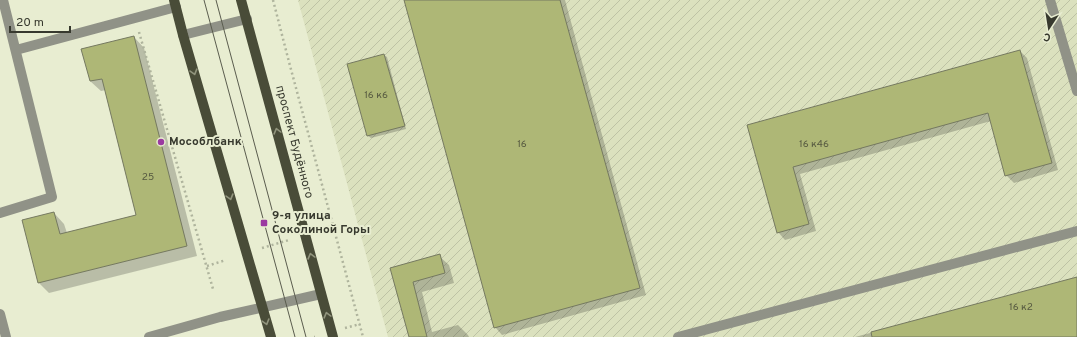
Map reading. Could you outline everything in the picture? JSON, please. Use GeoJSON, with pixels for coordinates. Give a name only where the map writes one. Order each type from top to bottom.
{"type":"FeatureCollection","features":[{"type":"Feature","properties":{"kind":"main road","name":"проспект Будённого"},"geometry":{"type":"LineString","coordinates":[[241,0],[333,337]]}},
{"type":"Feature","properties":{"kind":"main road"},"geometry":{"type":"LineString","coordinates":[[175,4],[271,337]]}},
{"type":"Feature","properties":{"kind":"street"},"geometry":{"type":"LineString","coordinates":[[0,213],[52,197],[3,0]]}},
{"type":"Feature","properties":{"kind":"street"},"geometry":{"type":"LineString","coordinates":[[1050,0],[1077,91]]}},
{"type":"Feature","properties":{"kind":"street"},"geometry":{"type":"LineString","coordinates":[[16,50],[135,18],[175,4]]}},
{"type":"Feature","properties":{"kind":"street"},"geometry":{"type":"LineString","coordinates":[[183,35],[246,19]]}},
{"type":"Feature","properties":{"kind":"street"},"geometry":{"type":"LineString","coordinates":[[678,337],[712,333],[1077,231]]}},
{"type":"Feature","properties":{"kind":"street"},"geometry":{"type":"LineString","coordinates":[[149,337],[220,317],[322,294]]}},
{"type":"Feature","properties":{"kind":"street"},"geometry":{"type":"LineString","coordinates":[[0,314],[6,337]]}},
{"type":"Feature","properties":{"kind":"path"},"geometry":{"type":"LineString","coordinates":[[273,0],[363,337]]}},
{"type":"Feature","properties":{"kind":"path"},"geometry":{"type":"LineString","coordinates":[[135,18],[213,289]]}},
{"type":"Feature","properties":{"kind":"path"},"geometry":{"type":"LineString","coordinates":[[319,230],[333,226]]}},
{"type":"Feature","properties":{"kind":"path"},"geometry":{"type":"LineString","coordinates":[[262,248],[289,240]]}},
{"type":"Feature","properties":{"kind":"path"},"geometry":{"type":"LineString","coordinates":[[207,266],[226,260]]}},
{"type":"Feature","properties":{"kind":"path"},"geometry":{"type":"LineString","coordinates":[[342,329],[360,324]]}},
{"type":"Feature","properties":{"kind":"shaded area"},"geometry":{"type":"Polygon","coordinates":[[[298,0],[1077,0],[1077,337],[388,337],[298,0]]]}},
{"type":"Feature","properties":{"kind":"building"},"geometry":{"type":"Polygon","coordinates":[[[404,0],[560,0],[640,288],[494,328],[404,0]]]}},
{"type":"Feature","properties":{"kind":"building"},"geometry":{"type":"Polygon","coordinates":[[[134,36],[187,246],[38,283],[22,220],[54,212],[60,234],[136,215],[102,79],[90,81],[81,49],[134,36]]]}},
{"type":"Feature","properties":{"kind":"building"},"geometry":{"type":"Polygon","coordinates":[[[1020,50],[1052,163],[1005,176],[988,113],[793,167],[809,224],[777,233],[747,125],[1020,50]]]}},
{"type":"Feature","properties":{"kind":"building"},"geometry":{"type":"Polygon","coordinates":[[[384,54],[405,126],[367,136],[347,64],[384,54]]]}},
{"type":"Feature","properties":{"kind":"building"},"geometry":{"type":"Polygon","coordinates":[[[440,254],[445,273],[413,282],[427,337],[409,337],[390,268],[440,254]]]}},
{"type":"Feature","properties":{"kind":"building"},"geometry":{"type":"Polygon","coordinates":[[[1077,277],[1077,337],[872,337],[871,332],[1077,277]]]}},
{"type":"Feature","properties":{"kind":"tram line"},"geometry":{"type":"LineString","coordinates":[[204,0],[295,337]]}},
{"type":"Feature","properties":{"kind":"tram line"},"geometry":{"type":"LineString","coordinates":[[216,0],[306,337]]}},
{"type":"Feature","properties":{"kind":"place","name":"Мособлбанк"},"geometry":{"type":"Point","coordinates":[161,142]}},
{"type":"Feature","properties":{"kind":"place","name":"9-я улица Соколиной Горы"},"geometry":{"type":"Point","coordinates":[264,223]}}]}
